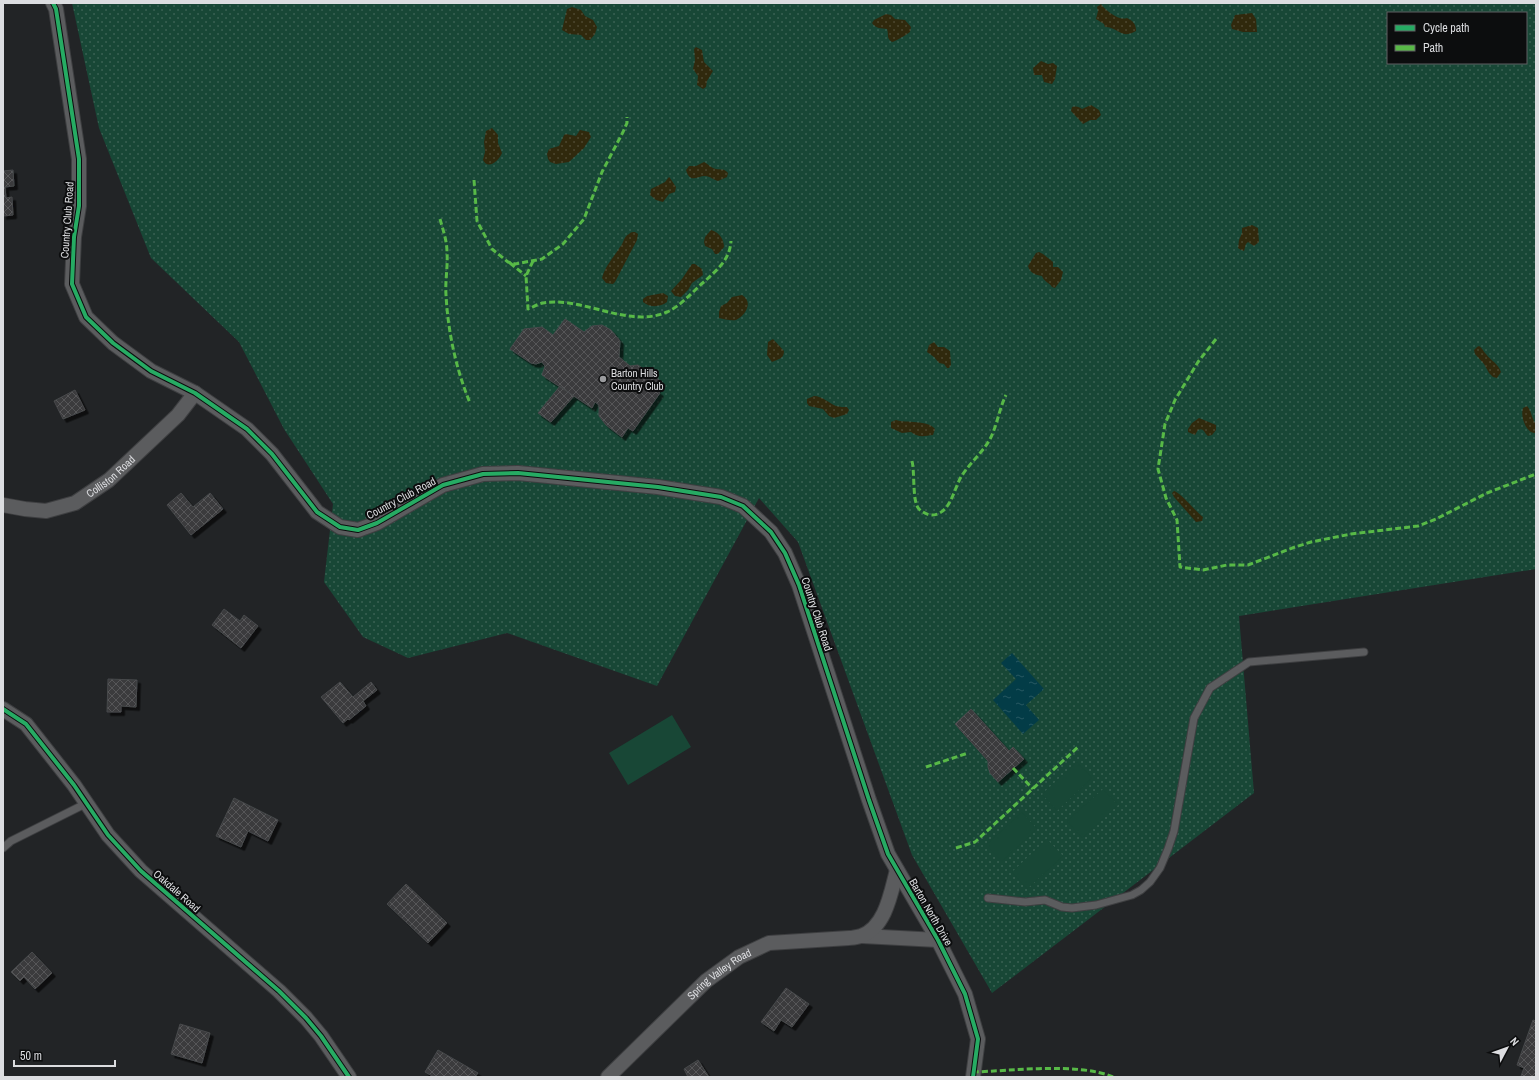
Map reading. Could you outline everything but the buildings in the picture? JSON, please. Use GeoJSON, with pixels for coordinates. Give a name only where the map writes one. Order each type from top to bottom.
{"type":"FeatureCollection","features":[{"type":"Feature","properties":{"kind":"street","name":"Country Club Road"},"geometry":{"type":"LineString","coordinates":[[53,3],[56,9],[79,159],[78,206],[74,237],[72,284],[86,317],[113,343],[151,371],[195,393],[247,429],[272,454],[317,512],[340,527],[358,530],[377,523],[443,485],[483,474],[518,473],[658,487],[721,497],[743,506],[771,532],[785,553],[799,585],[869,800],[888,854],[897,870]]}},
{"type":"Feature","properties":{"kind":"street","name":"Colliston Road"},"geometry":{"type":"LineString","coordinates":[[3,505],[46,511],[75,503],[109,480],[178,416],[195,393]]}},
{"type":"Feature","properties":{"kind":"street","name":"Oakdale Road"},"geometry":{"type":"LineString","coordinates":[[3,709],[26,724],[74,785],[108,835],[141,872],[280,991],[306,1018],[337,1057],[349,1077]]}},
{"type":"Feature","properties":{"kind":"street"},"geometry":{"type":"LineString","coordinates":[[862,936],[870,931],[879,922],[890,901],[897,870]]}},
{"type":"Feature","properties":{"kind":"street","name":"Barton North Drive"},"geometry":{"type":"LineString","coordinates":[[897,870],[938,940],[966,994],[978,1039],[972,1077]]}},
{"type":"Feature","properties":{"kind":"street","name":"Spring Valley Road"},"geometry":{"type":"LineString","coordinates":[[608,1077],[706,981],[739,957],[769,943],[862,936],[938,940]]}},
{"type":"Feature","properties":{"kind":"lane"},"geometry":{"type":"LineString","coordinates":[[988,898],[1025,902],[1045,900],[1062,907],[1072,908],[1096,905],[1132,895],[1137,892],[1160,868],[1168,849],[1174,830],[1194,718],[1210,688],[1248,662],[1364,652]]}},
{"type":"Feature","properties":{"kind":"lane"},"geometry":{"type":"LineString","coordinates":[[3,848],[11,841],[86,803]]}},
{"type":"Feature","properties":{"kind":"green space","name":"Barton Hills Country Club"},"geometry":{"type":"Polygon","coordinates":[[[72,3],[1536,3],[1536,569],[1239,616],[1254,793],[992,993],[912,855],[798,542],[759,498],[657,686],[507,633],[408,658],[363,637],[324,582],[333,504],[284,429],[239,342],[151,258],[99,128],[72,3]]]}},
{"type":"Feature","properties":{"kind":"green space"},"geometry":{"type":"Polygon","coordinates":[[[672,715],[691,747],[628,785],[609,753],[672,715]]]}},
{"type":"Feature","properties":{"kind":"green space"},"geometry":{"type":"Polygon","coordinates":[[[1077,762],[1092,778],[1057,811],[1042,794],[1077,762]]]}},
{"type":"Feature","properties":{"kind":"green space"},"geometry":{"type":"Polygon","coordinates":[[[1103,789],[1118,805],[1082,838],[1067,821],[1103,789]]]}},
{"type":"Feature","properties":{"kind":"green space"},"geometry":{"type":"Polygon","coordinates":[[[1022,812],[1037,829],[1002,861],[986,845],[1022,812]]]}},
{"type":"Feature","properties":{"kind":"green space"},"geometry":{"type":"Polygon","coordinates":[[[1047,839],[1063,856],[1027,889],[1012,872],[1047,839]]]}},
{"type":"Feature","properties":{"kind":"sand"},"geometry":{"type":"Polygon","coordinates":[[[1101,4],[1113,15],[1131,20],[1135,25],[1136,31],[1123,34],[1105,27],[1104,24],[1096,19],[1098,11],[1097,7],[1101,4]]]}},
{"type":"Feature","properties":{"kind":"sand"},"geometry":{"type":"Polygon","coordinates":[[[572,7],[581,10],[585,16],[593,20],[597,27],[595,34],[590,40],[586,40],[581,35],[569,34],[562,30],[567,9],[572,7]]]}},
{"type":"Feature","properties":{"kind":"sand"},"geometry":{"type":"Polygon","coordinates":[[[1252,13],[1256,19],[1257,32],[1243,32],[1232,29],[1231,25],[1235,15],[1252,13]]]}},
{"type":"Feature","properties":{"kind":"sand"},"geometry":{"type":"Polygon","coordinates":[[[886,14],[891,15],[895,19],[905,20],[911,27],[910,32],[901,38],[892,42],[890,41],[888,38],[887,29],[877,27],[872,23],[874,20],[886,14]]]}},
{"type":"Feature","properties":{"kind":"sand"},"geometry":{"type":"Polygon","coordinates":[[[696,47],[702,50],[704,62],[713,71],[707,81],[706,87],[703,89],[697,85],[698,76],[693,69],[695,60],[694,49],[696,47]]]}},
{"type":"Feature","properties":{"kind":"sand"},"geometry":{"type":"Polygon","coordinates":[[[1041,61],[1048,64],[1053,63],[1057,66],[1055,79],[1052,84],[1044,82],[1042,75],[1034,75],[1033,68],[1041,61]]]}},
{"type":"Feature","properties":{"kind":"sand"},"geometry":{"type":"Polygon","coordinates":[[[1091,105],[1099,110],[1101,115],[1096,120],[1090,120],[1083,124],[1071,111],[1072,107],[1082,109],[1091,105]]]}},
{"type":"Feature","properties":{"kind":"sand"},"geometry":{"type":"Polygon","coordinates":[[[492,128],[498,135],[498,143],[502,153],[496,161],[488,164],[483,160],[485,152],[484,142],[486,131],[492,128]]]}},
{"type":"Feature","properties":{"kind":"sand"},"geometry":{"type":"Polygon","coordinates":[[[580,130],[589,132],[591,137],[584,148],[569,162],[556,164],[550,162],[547,154],[549,149],[559,146],[564,135],[576,136],[580,130]]]}},
{"type":"Feature","properties":{"kind":"sand"},"geometry":{"type":"Polygon","coordinates":[[[704,162],[711,167],[725,170],[728,173],[727,177],[718,181],[707,176],[694,178],[690,177],[686,170],[689,166],[696,166],[704,162]]]}},
{"type":"Feature","properties":{"kind":"sand"},"geometry":{"type":"Polygon","coordinates":[[[669,177],[676,187],[675,192],[669,194],[663,202],[656,200],[650,195],[651,189],[665,182],[669,177]]]}},
{"type":"Feature","properties":{"kind":"sand"},"geometry":{"type":"Polygon","coordinates":[[[1252,225],[1258,228],[1259,242],[1254,246],[1248,242],[1244,251],[1241,250],[1238,248],[1242,228],[1252,225]]]}},
{"type":"Feature","properties":{"kind":"sand"},"geometry":{"type":"Polygon","coordinates":[[[711,230],[719,234],[723,241],[724,247],[718,254],[715,254],[712,249],[705,246],[705,237],[711,230]]]}},
{"type":"Feature","properties":{"kind":"sand"},"geometry":{"type":"Polygon","coordinates":[[[631,232],[638,234],[637,240],[615,282],[613,284],[606,283],[602,278],[607,266],[626,237],[631,232]]]}},
{"type":"Feature","properties":{"kind":"sand"},"geometry":{"type":"Polygon","coordinates":[[[1039,252],[1053,262],[1053,267],[1058,267],[1063,272],[1061,280],[1055,288],[1045,281],[1042,276],[1033,273],[1028,266],[1036,253],[1039,252]]]}},
{"type":"Feature","properties":{"kind":"sand"},"geometry":{"type":"Polygon","coordinates":[[[692,264],[695,264],[702,269],[703,275],[692,283],[681,297],[675,296],[671,291],[682,279],[692,264]]]}},
{"type":"Feature","properties":{"kind":"sand"},"geometry":{"type":"Polygon","coordinates":[[[663,293],[668,296],[665,304],[652,306],[643,302],[643,299],[647,296],[663,293]]]}},
{"type":"Feature","properties":{"kind":"sand"},"geometry":{"type":"Polygon","coordinates":[[[742,295],[746,298],[748,305],[745,312],[739,318],[736,320],[728,320],[719,318],[721,306],[727,303],[732,297],[742,295]]]}},
{"type":"Feature","properties":{"kind":"sand"},"geometry":{"type":"Polygon","coordinates":[[[773,339],[784,351],[784,354],[782,357],[772,362],[767,355],[768,342],[773,339]]]}},
{"type":"Feature","properties":{"kind":"sand"},"geometry":{"type":"Polygon","coordinates":[[[934,342],[938,347],[944,347],[950,351],[951,365],[949,368],[947,368],[944,364],[939,363],[927,352],[929,345],[934,342]]]}},
{"type":"Feature","properties":{"kind":"sand"},"geometry":{"type":"Polygon","coordinates":[[[1479,346],[1500,369],[1501,372],[1497,378],[1493,377],[1489,373],[1484,364],[1475,354],[1474,350],[1479,346]]]}},
{"type":"Feature","properties":{"kind":"sand"},"geometry":{"type":"Polygon","coordinates":[[[814,396],[823,398],[836,406],[847,407],[849,410],[847,414],[834,418],[829,416],[823,409],[809,406],[807,399],[814,396]]]}},
{"type":"Feature","properties":{"kind":"sand"},"geometry":{"type":"Polygon","coordinates":[[[1527,406],[1536,424],[1535,433],[1529,430],[1524,424],[1522,411],[1523,408],[1527,406]]]}},
{"type":"Feature","properties":{"kind":"sand"},"geometry":{"type":"Polygon","coordinates":[[[1199,418],[1216,425],[1216,430],[1212,435],[1208,436],[1202,429],[1198,430],[1195,435],[1188,432],[1188,429],[1192,423],[1199,418]]]}},
{"type":"Feature","properties":{"kind":"sand"},"geometry":{"type":"Polygon","coordinates":[[[896,420],[928,424],[935,429],[933,435],[927,436],[919,436],[911,432],[902,433],[891,428],[891,422],[896,420]]]}},
{"type":"Feature","properties":{"kind":"sand"},"geometry":{"type":"Polygon","coordinates":[[[1174,491],[1177,492],[1203,517],[1202,521],[1196,522],[1174,497],[1172,493],[1174,491]]]}},
{"type":"Feature","properties":{"kind":"water"},"geometry":{"type":"Polygon","coordinates":[[[1012,653],[1044,689],[1026,705],[1039,720],[1023,734],[993,700],[1016,679],[1001,663],[1012,653]]]}},
{"type":"Feature","properties":{"kind":"marked path"},"geometry":{"type":"LineString","coordinates":[[474,180],[477,221],[492,249],[508,262],[515,264],[542,259],[563,244],[584,219],[602,172],[627,123],[627,117]]}},
{"type":"Feature","properties":{"kind":"marked path"},"geometry":{"type":"LineString","coordinates":[[440,219],[447,248],[446,295],[451,336],[457,364],[470,403]]}},
{"type":"Feature","properties":{"kind":"marked path"},"geometry":{"type":"LineString","coordinates":[[533,261],[526,276],[528,309],[543,303],[558,302],[574,304],[621,315],[637,317],[652,316],[667,312],[687,298],[726,258],[731,241]]}},
{"type":"Feature","properties":{"kind":"marked path"},"geometry":{"type":"LineString","coordinates":[[510,263],[526,276]]}},
{"type":"Feature","properties":{"kind":"marked path"},"geometry":{"type":"LineString","coordinates":[[1216,339],[1198,362],[1175,400],[1165,424],[1158,469],[1166,498],[1177,520],[1180,567],[1203,570],[1227,565],[1248,565],[1311,542],[1351,534],[1418,526],[1436,519],[1487,493],[1536,474]]}},
{"type":"Feature","properties":{"kind":"marked path"},"geometry":{"type":"LineString","coordinates":[[912,461],[914,494],[917,505],[921,511],[930,515],[937,514],[950,502],[961,477],[989,441],[1006,395]]}},
{"type":"Feature","properties":{"kind":"marked path"},"geometry":{"type":"LineString","coordinates":[[956,848],[975,842],[1078,747]]}},
{"type":"Feature","properties":{"kind":"marked path"},"geometry":{"type":"LineString","coordinates":[[926,767],[968,753]]}},
{"type":"Feature","properties":{"kind":"marked path"},"geometry":{"type":"LineString","coordinates":[[1013,768],[1033,789]]}},
{"type":"Feature","properties":{"kind":"marked path"},"geometry":{"type":"LineString","coordinates":[[973,1072],[1044,1068],[1099,1072],[1113,1077]]}},
{"type":"Feature","properties":{"kind":"cycle path"},"geometry":{"type":"LineString","coordinates":[[53,3],[56,9],[79,159],[79,206],[74,237],[72,284],[86,317],[113,343],[151,371],[195,393],[247,429],[272,454],[317,512],[340,527],[358,530],[377,523],[443,485],[483,474],[518,473],[658,487],[721,497],[743,506],[771,532],[785,553],[799,585],[888,854],[938,940],[965,994],[978,1039],[973,1077]]}},
{"type":"Feature","properties":{"kind":"cycle path"},"geometry":{"type":"LineString","coordinates":[[3,709],[26,724],[74,785],[108,835],[141,871],[279,991],[306,1018],[321,1036],[349,1077]]}},
{"type":"Feature","properties":{"kind":"place","name":"Barton Hills Country Club"},"geometry":{"type":"Point","coordinates":[603,379]}}]}
